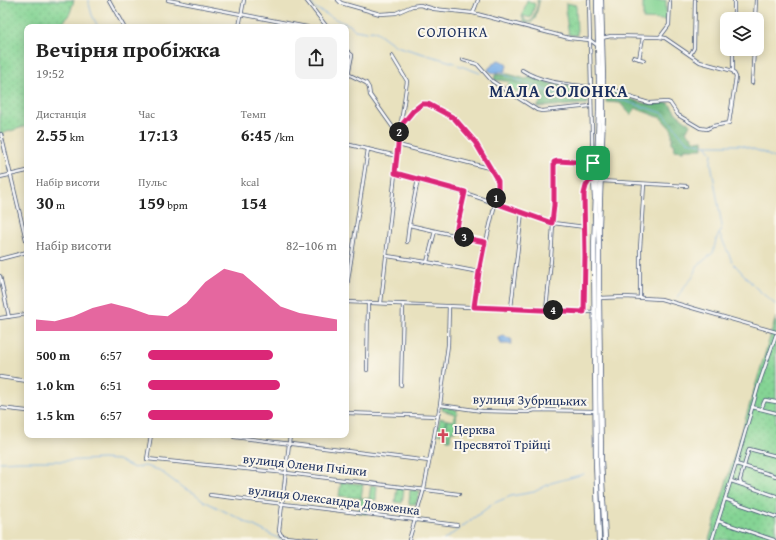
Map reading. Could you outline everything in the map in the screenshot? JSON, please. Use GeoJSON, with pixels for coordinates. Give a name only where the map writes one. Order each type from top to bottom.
{"type":"FeatureCollection","features":[{"type":"Feature","properties":{"kind":"highway"},"geometry":{"type":"LineString","coordinates":[[597,0],[600,37],[596,44],[601,80]]}},
{"type":"Feature","properties":{"kind":"highway"},"geometry":{"type":"LineString","coordinates":[[599,540],[598,425],[599,226],[601,181],[601,0]]}},
{"type":"Feature","properties":{"kind":"highway"},"geometry":{"type":"LineString","coordinates":[[601,112],[594,248],[596,411],[605,540]]}},
{"type":"Feature","properties":{"kind":"street"},"geometry":{"type":"LineString","coordinates":[[109,0],[122,24]]}},
{"type":"Feature","properties":{"kind":"street"},"geometry":{"type":"LineString","coordinates":[[168,0],[284,24]]}},
{"type":"Feature","properties":{"kind":"street"},"geometry":{"type":"LineString","coordinates":[[240,24],[244,0]]}},
{"type":"Feature","properties":{"kind":"street"},"geometry":{"type":"LineString","coordinates":[[306,0],[325,24]]}},
{"type":"Feature","properties":{"kind":"street"},"geometry":{"type":"LineString","coordinates":[[338,0],[341,4],[380,14],[396,13],[412,6],[420,5],[434,9],[473,13],[569,38],[590,40],[596,44]]}},
{"type":"Feature","properties":{"kind":"street"},"geometry":{"type":"LineString","coordinates":[[473,13],[478,0]]}},
{"type":"Feature","properties":{"kind":"street"},"geometry":{"type":"LineString","coordinates":[[589,0],[593,196],[596,204]]}},
{"type":"Feature","properties":{"kind":"street"},"geometry":{"type":"LineString","coordinates":[[660,37],[669,25],[670,0]]}},
{"type":"Feature","properties":{"kind":"street"},"geometry":{"type":"LineString","coordinates":[[690,55],[694,48],[694,0]]}},
{"type":"Feature","properties":{"kind":"street"},"geometry":{"type":"LineString","coordinates":[[734,0],[734,12]]}},
{"type":"Feature","properties":{"kind":"street"},"geometry":{"type":"LineString","coordinates":[[755,12],[756,0]]}},
{"type":"Feature","properties":{"kind":"street"},"geometry":{"type":"LineString","coordinates":[[600,37],[660,37],[700,62],[732,71]]}},
{"type":"Feature","properties":{"kind":"street"},"geometry":{"type":"LineString","coordinates":[[638,59],[643,37]]}},
{"type":"Feature","properties":{"kind":"street"},"geometry":{"type":"LineString","coordinates":[[349,52],[352,55],[349,66]]}},
{"type":"Feature","properties":{"kind":"street"},"geometry":{"type":"LineString","coordinates":[[381,303],[400,127],[407,81],[392,56]]}},
{"type":"Feature","properties":{"kind":"street"},"geometry":{"type":"LineString","coordinates":[[591,90],[611,88],[632,98],[649,103],[670,102],[678,115],[695,126],[707,129],[713,126],[729,123],[736,77],[732,71],[733,56]]}},
{"type":"Feature","properties":{"kind":"street"},"geometry":{"type":"LineString","coordinates":[[752,83],[754,56]]}},
{"type":"Feature","properties":{"kind":"street"},"geometry":{"type":"LineString","coordinates":[[633,57],[644,60]]}},
{"type":"Feature","properties":{"kind":"street"},"geometry":{"type":"LineString","coordinates":[[463,60],[477,64],[492,81],[537,110],[542,111],[591,106]]}},
{"type":"Feature","properties":{"kind":"street"},"geometry":{"type":"LineString","coordinates":[[522,70],[552,82],[591,87]]}},
{"type":"Feature","properties":{"kind":"street"},"geometry":{"type":"LineString","coordinates":[[349,75],[366,83],[369,88],[370,95],[399,137]]}},
{"type":"Feature","properties":{"kind":"street"},"geometry":{"type":"LineString","coordinates":[[400,127],[418,106],[422,104],[428,104],[456,119],[475,142],[498,184],[479,272],[474,307]]}},
{"type":"Feature","properties":{"kind":"street"},"geometry":{"type":"LineString","coordinates":[[1,134],[24,231]]}},
{"type":"Feature","properties":{"kind":"street"},"geometry":{"type":"LineString","coordinates":[[349,145],[397,156]]}},
{"type":"Feature","properties":{"kind":"street"},"geometry":{"type":"LineString","coordinates":[[398,145],[490,168]]}},
{"type":"Feature","properties":{"kind":"street"},"geometry":{"type":"LineString","coordinates":[[349,274],[368,149]]}},
{"type":"Feature","properties":{"kind":"street"},"geometry":{"type":"LineString","coordinates":[[546,310],[554,205],[554,162],[593,163]]}},
{"type":"Feature","properties":{"kind":"street"},"geometry":{"type":"LineString","coordinates":[[0,177],[24,172]]}},
{"type":"Feature","properties":{"kind":"street"},"geometry":{"type":"LineString","coordinates":[[395,173],[465,192],[552,223],[585,227]]}},
{"type":"Feature","properties":{"kind":"street"},"geometry":{"type":"LineString","coordinates":[[408,242],[409,225],[418,179]]}},
{"type":"Feature","properties":{"kind":"street"},"geometry":{"type":"LineString","coordinates":[[584,312],[584,190],[589,181],[593,180]]}},
{"type":"Feature","properties":{"kind":"street"},"geometry":{"type":"LineString","coordinates":[[601,181],[687,186]]}},
{"type":"Feature","properties":{"kind":"street"},"geometry":{"type":"LineString","coordinates":[[640,297],[640,249],[644,184]]}},
{"type":"Feature","properties":{"kind":"street"},"geometry":{"type":"LineString","coordinates":[[455,236],[465,192]]}},
{"type":"Feature","properties":{"kind":"street"},"geometry":{"type":"LineString","coordinates":[[511,308],[522,212]]}},
{"type":"Feature","properties":{"kind":"street"},"geometry":{"type":"LineString","coordinates":[[409,225],[485,242]]}},
{"type":"Feature","properties":{"kind":"street"},"geometry":{"type":"LineString","coordinates":[[427,262],[435,231]]}},
{"type":"Feature","properties":{"kind":"street"},"geometry":{"type":"LineString","coordinates":[[0,259],[24,253]]}},
{"type":"Feature","properties":{"kind":"street"},"geometry":{"type":"LineString","coordinates":[[387,256],[479,272]]}},
{"type":"Feature","properties":{"kind":"street"},"geometry":{"type":"LineString","coordinates":[[0,276],[9,316]]}},
{"type":"Feature","properties":{"kind":"street"},"geometry":{"type":"LineString","coordinates":[[599,298],[640,297],[661,299],[776,332]]}},
{"type":"Feature","properties":{"kind":"street"},"geometry":{"type":"LineString","coordinates":[[349,302],[595,312]]}},
{"type":"Feature","properties":{"kind":"street"},"geometry":{"type":"LineString","coordinates":[[367,370],[368,303]]}},
{"type":"Feature","properties":{"kind":"street"},"geometry":{"type":"LineString","coordinates":[[401,385],[403,304]]}},
{"type":"Feature","properties":{"kind":"street"},"geometry":{"type":"LineString","coordinates":[[409,540],[424,489],[440,405],[448,345],[449,306]]}},
{"type":"Feature","properties":{"kind":"street"},"geometry":{"type":"LineString","coordinates":[[0,318],[24,314]]}},
{"type":"Feature","properties":{"kind":"street"},"geometry":{"type":"LineString","coordinates":[[712,540],[759,384],[776,335]]}},
{"type":"Feature","properties":{"kind":"street"},"geometry":{"type":"LineString","coordinates":[[0,377],[24,381]]}},
{"type":"Feature","properties":{"kind":"street"},"geometry":{"type":"LineString","coordinates":[[761,409],[766,399],[776,402]]}},
{"type":"Feature","properties":{"kind":"street","name":"вулиця Зубрицьких"},"geometry":{"type":"LineString","coordinates":[[440,405],[482,411],[596,411]]}},
{"type":"Feature","properties":{"kind":"street"},"geometry":{"type":"LineString","coordinates":[[752,407],[776,413]]}},
{"type":"Feature","properties":{"kind":"street"},"geometry":{"type":"LineString","coordinates":[[0,408],[24,411]]}},
{"type":"Feature","properties":{"kind":"street"},"geometry":{"type":"LineString","coordinates":[[349,413],[438,416]]}},
{"type":"Feature","properties":{"kind":"street","name":"вулиця Олени Пчілки"},"geometry":{"type":"LineString","coordinates":[[150,438],[148,458],[459,494]]}},
{"type":"Feature","properties":{"kind":"street"},"geometry":{"type":"LineString","coordinates":[[243,438],[429,461]]}},
{"type":"Feature","properties":{"kind":"street"},"geometry":{"type":"LineString","coordinates":[[290,438],[280,531],[285,537],[318,540]]}},
{"type":"Feature","properties":{"kind":"street"},"geometry":{"type":"LineString","coordinates":[[740,484],[749,449],[776,456]]}},
{"type":"Feature","properties":{"kind":"street"},"geometry":{"type":"LineString","coordinates":[[736,464],[776,476]]}},
{"type":"Feature","properties":{"kind":"street"},"geometry":{"type":"LineString","coordinates":[[731,481],[776,496]]}},
{"type":"Feature","properties":{"kind":"street","name":"вулиця Олександра Довженка"},"geometry":{"type":"LineString","coordinates":[[210,495],[457,525]]}},
{"type":"Feature","properties":{"kind":"street"},"geometry":{"type":"LineString","coordinates":[[725,499],[776,517]]}},
{"type":"Feature","properties":{"kind":"street"},"geometry":{"type":"LineString","coordinates":[[718,521],[774,540]]}},
{"type":"Feature","properties":{"kind":"green space"},"geometry":{"type":"Polygon","coordinates":[[[0,0],[74,0],[70,13],[62,24],[24,24],[24,127],[0,134],[0,0]]]}},
{"type":"Feature","properties":{"kind":"green space"},"geometry":{"type":"Polygon","coordinates":[[[527,0],[535,4],[531,18],[523,16],[528,22],[533,20],[538,4],[537,0],[539,0],[535,19],[530,23],[525,23],[522,17],[527,0]]]}},
{"type":"Feature","properties":{"kind":"green space"},"geometry":{"type":"Polygon","coordinates":[[[643,0],[666,0],[666,20],[643,19],[643,0]]]}},
{"type":"Feature","properties":{"kind":"green space"},"geometry":{"type":"Polygon","coordinates":[[[566,3],[576,5],[577,35],[569,35],[566,16],[566,3]]]}},
{"type":"Feature","properties":{"kind":"green space"},"geometry":{"type":"Polygon","coordinates":[[[508,74],[526,79],[530,77],[553,84],[588,88],[588,104],[537,107],[544,97],[517,84],[494,80],[495,75],[508,74]]]}},
{"type":"Feature","properties":{"kind":"green space"},"geometry":{"type":"Polygon","coordinates":[[[510,81],[523,86],[520,93],[507,87],[510,81]]]}},
{"type":"Feature","properties":{"kind":"green space"},"geometry":{"type":"Polygon","coordinates":[[[611,88],[640,102],[652,104],[669,103],[677,114],[690,124],[686,132],[696,141],[703,140],[703,149],[686,149],[683,151],[674,150],[675,145],[672,144],[672,130],[661,118],[635,108],[631,115],[620,103],[606,102],[606,90],[611,88]]]}},
{"type":"Feature","properties":{"kind":"green space"},"geometry":{"type":"Polygon","coordinates":[[[776,317],[776,540],[709,540],[773,327],[776,317]]]}},
{"type":"Feature","properties":{"kind":"green space"},"geometry":{"type":"Polygon","coordinates":[[[598,371],[603,540],[601,540],[598,371]]]}},
{"type":"Feature","properties":{"kind":"green space"},"geometry":{"type":"Polygon","coordinates":[[[443,406],[457,410],[455,431],[451,431],[450,440],[447,440],[448,435],[445,434],[447,420],[453,421],[455,414],[442,410],[443,406]]]}},
{"type":"Feature","properties":{"kind":"green space"},"geometry":{"type":"Polygon","coordinates":[[[440,418],[447,420],[446,425],[444,426],[444,434],[437,433],[440,418]]]}},
{"type":"Feature","properties":{"kind":"green space"},"geometry":{"type":"Polygon","coordinates":[[[341,482],[363,484],[361,498],[339,496],[341,482]]]}},
{"type":"Feature","properties":{"kind":"green space"},"geometry":{"type":"Polygon","coordinates":[[[371,485],[377,486],[376,500],[369,499],[371,485]]]}},
{"type":"Feature","properties":{"kind":"green space"},"geometry":{"type":"Polygon","coordinates":[[[397,488],[404,489],[402,503],[395,502],[397,488]]]}},
{"type":"Feature","properties":{"kind":"green space"},"geometry":{"type":"Polygon","coordinates":[[[410,490],[420,491],[416,504],[409,504],[410,490]]]}},
{"type":"Feature","properties":{"kind":"green space"},"geometry":{"type":"Polygon","coordinates":[[[361,498],[369,499],[367,514],[359,513],[361,498]]]}},
{"type":"Feature","properties":{"kind":"water"},"geometry":{"type":"Polygon","coordinates":[[[498,60],[507,66],[505,71],[493,73],[488,70],[488,69],[498,60]]]}},
{"type":"Feature","properties":{"kind":"water"},"geometry":{"type":"Polygon","coordinates":[[[503,335],[512,340],[511,344],[501,344],[499,338],[503,335]]]}},
{"type":"Feature","properties":{"kind":"waterway"},"geometry":{"type":"LineString","coordinates":[[88,0],[92,15],[96,24]]}},
{"type":"Feature","properties":{"kind":"waterway"},"geometry":{"type":"LineString","coordinates":[[309,0],[315,8],[347,24]]}},
{"type":"Feature","properties":{"kind":"waterway"},"geometry":{"type":"LineString","coordinates":[[349,25],[355,30],[367,32],[372,30],[377,32],[396,46],[455,63]]}},
{"type":"Feature","properties":{"kind":"waterway"},"geometry":{"type":"LineString","coordinates":[[458,65],[480,73]]}},
{"type":"Feature","properties":{"kind":"waterway"},"geometry":{"type":"LineString","coordinates":[[502,72],[507,76],[554,93],[589,96]]}},
{"type":"Feature","properties":{"kind":"waterway"},"geometry":{"type":"LineString","coordinates":[[606,97],[612,97],[663,113],[686,141],[706,145],[741,145],[762,152],[776,159]]}},
{"type":"Feature","properties":{"kind":"waterway"},"geometry":{"type":"LineString","coordinates":[[706,145],[712,153],[711,163],[722,226],[719,233],[732,261]]}},
{"type":"Feature","properties":{"kind":"waterway"},"geometry":{"type":"LineString","coordinates":[[678,298],[683,288],[693,277],[698,265],[713,253],[719,234]]}},
{"type":"Feature","properties":{"kind":"waterway"},"geometry":{"type":"LineString","coordinates":[[734,264],[756,288],[776,305]]}},
{"type":"Feature","properties":{"kind":"waterway"},"geometry":{"type":"LineString","coordinates":[[0,462],[102,459],[118,460],[134,468],[145,466],[159,470],[183,488],[194,493],[204,501],[282,540]]}},
{"type":"Feature","properties":{"kind":"waterway"},"geometry":{"type":"LineString","coordinates":[[444,540],[494,503],[511,496],[534,492],[551,483],[584,474]]}},
{"type":"Feature","properties":{"kind":"place","name":"Церква Пресвятої Трійці"},"geometry":{"type":"Point","coordinates":[443,436]}},
{"type":"Feature","properties":{"kind":"district","name":"СОЛОНКА"},"geometry":{"type":"Point","coordinates":[453,31]}},
{"type":"Feature","properties":{"kind":"district","name":"МАЛА СОЛОНКА"},"geometry":{"type":"Point","coordinates":[559,90]}},
{"type":"Feature","properties":{"kind":"route"},"geometry":{"type":"LineString","coordinates":[[422,104],[428,104],[456,119],[475,142],[498,181],[498,191],[495,203],[552,223],[554,205],[554,162],[593,163],[593,180],[589,181],[584,190],[584,312],[474,307],[485,242],[455,236],[465,192],[395,173],[400,127],[413,111],[422,104]]}}]}
